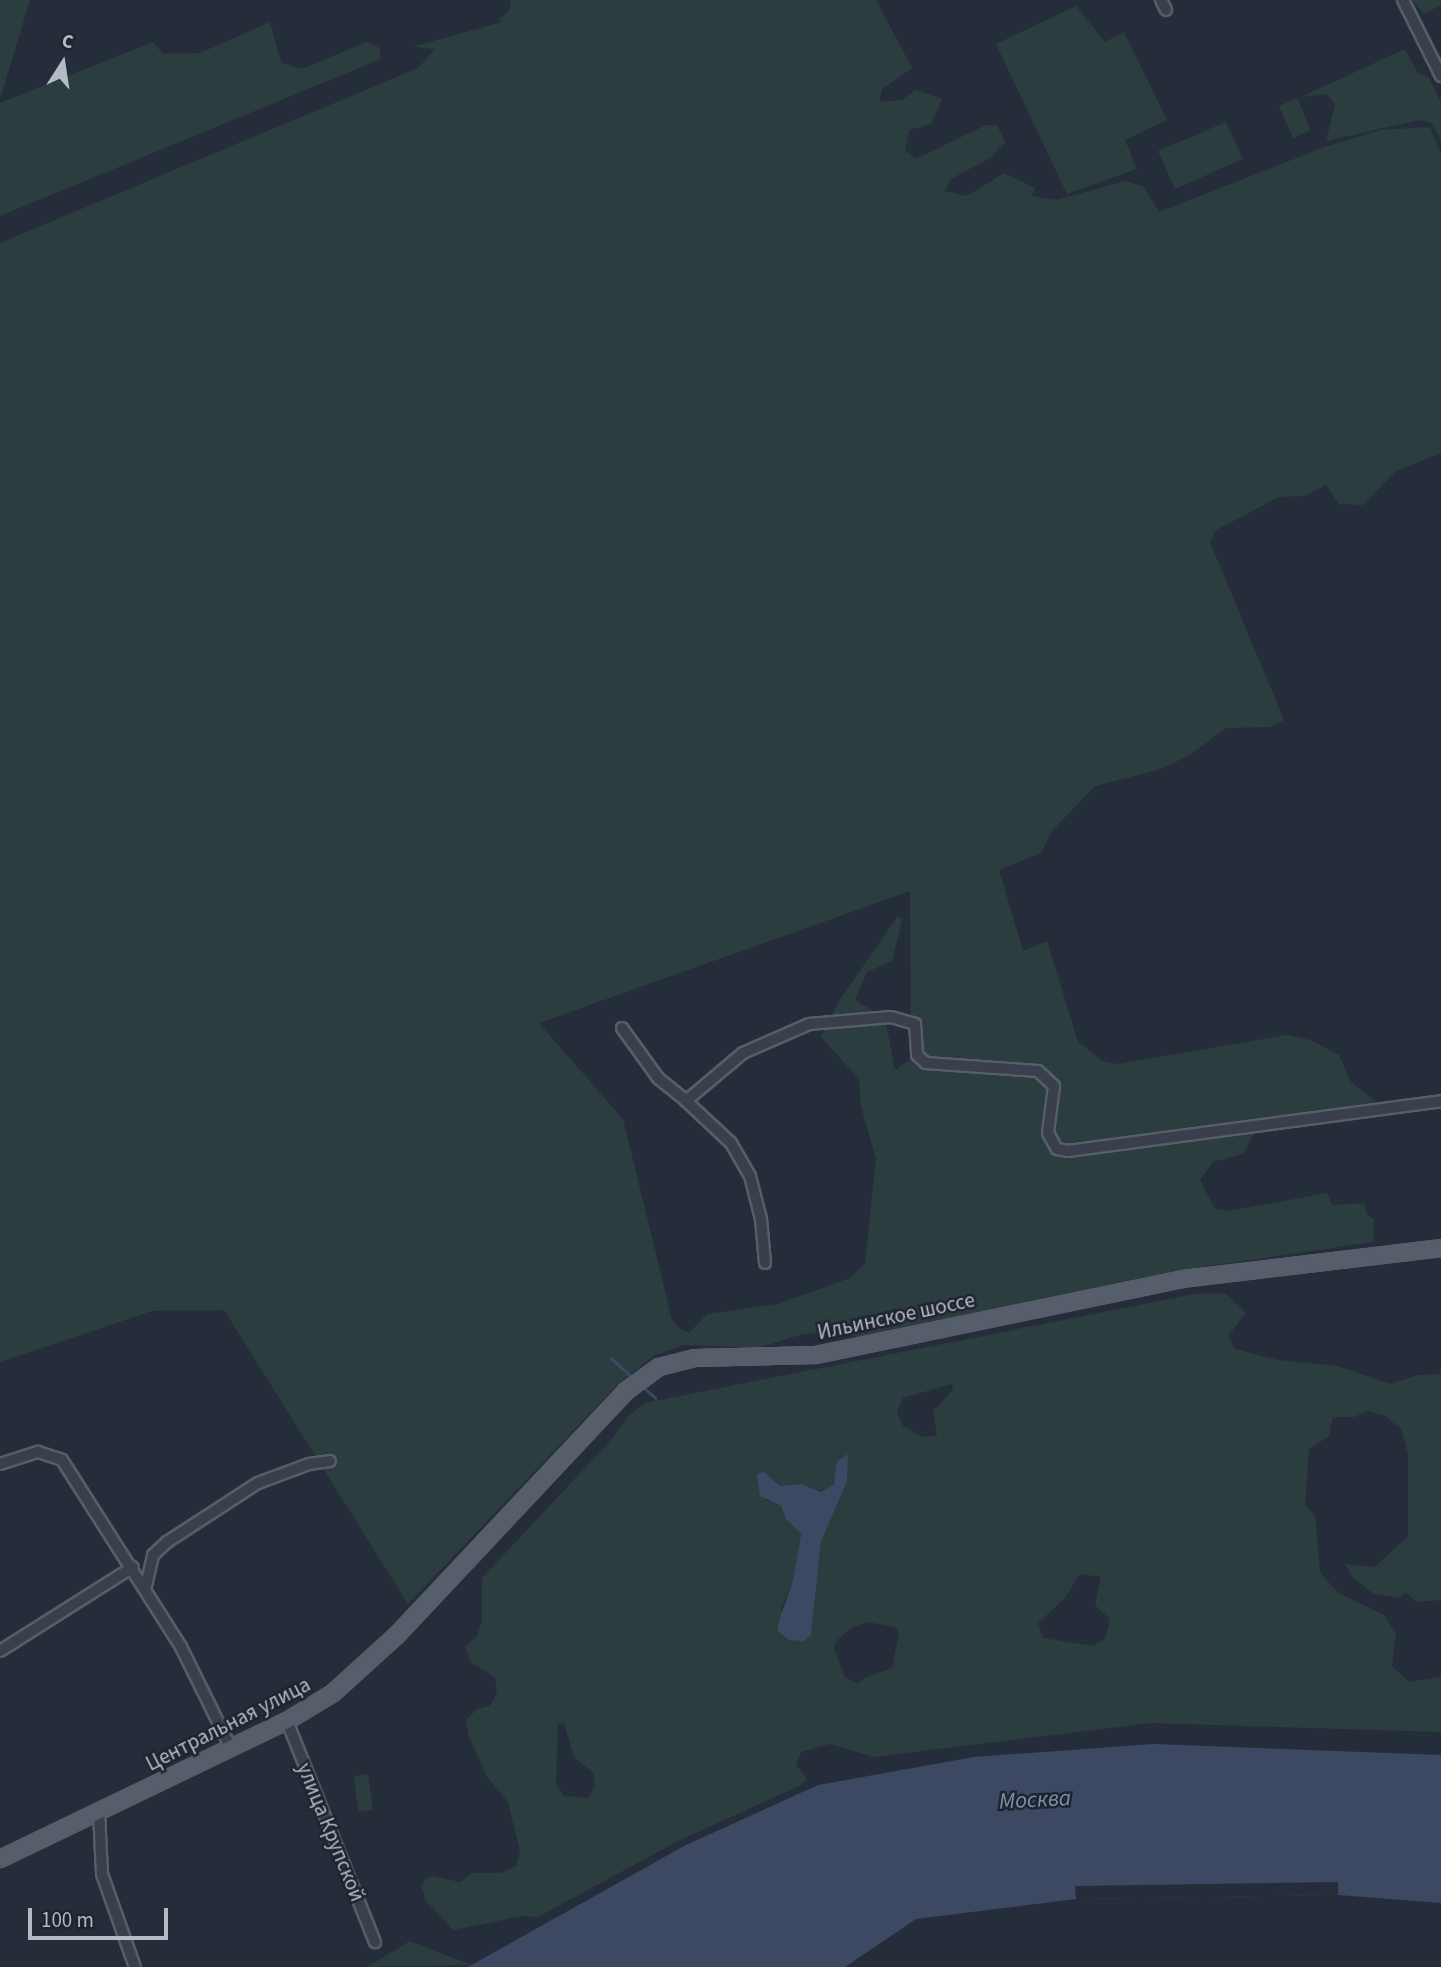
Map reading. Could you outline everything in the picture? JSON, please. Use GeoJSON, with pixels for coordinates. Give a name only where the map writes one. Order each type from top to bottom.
{"type":"FeatureCollection","features":[{"type":"Feature","properties":{"kind":"main road","name":"Ильинское шоссе"},"geometry":{"type":"LineString","coordinates":[[445,1583],[626,1391],[668,1364],[695,1358],[817,1355],[1182,1279],[1441,1248]]}},
{"type":"Feature","properties":{"kind":"main road","name":"Центральная улица"},"geometry":{"type":"LineString","coordinates":[[0,1859],[287,1721],[348,1682],[445,1583]]}},
{"type":"Feature","properties":{"kind":"street"},"geometry":{"type":"LineString","coordinates":[[1403,0],[1441,76]]}},
{"type":"Feature","properties":{"kind":"street"},"geometry":{"type":"LineString","coordinates":[[686,1101],[743,1053],[809,1024],[891,1017],[915,1024],[917,1055],[926,1063],[1038,1071],[1054,1086],[1048,1133],[1057,1149],[1068,1151],[1441,1101]]}},
{"type":"Feature","properties":{"kind":"street"},"geometry":{"type":"LineString","coordinates":[[622,1028],[659,1078],[731,1143],[750,1176],[761,1219],[765,1263]]}},
{"type":"Feature","properties":{"kind":"street"},"geometry":{"type":"LineString","coordinates":[[0,1464],[38,1452],[62,1460],[133,1567],[181,1647],[231,1748]]}},
{"type":"Feature","properties":{"kind":"street"},"geometry":{"type":"LineString","coordinates":[[146,1589],[153,1555],[167,1542],[258,1483],[309,1464],[330,1461]]}},
{"type":"Feature","properties":{"kind":"street"},"geometry":{"type":"LineString","coordinates":[[0,1651],[133,1567]]}},
{"type":"Feature","properties":{"kind":"street","name":"улица Крупской"},"geometry":{"type":"LineString","coordinates":[[287,1721],[375,1942]]}},
{"type":"Feature","properties":{"kind":"street"},"geometry":{"type":"LineString","coordinates":[[99,1812],[102,1874],[135,1967]]}},
{"type":"Feature","properties":{"kind":"shaded area"},"geometry":{"type":"Polygon","coordinates":[[[0,0],[30,0],[0,99],[0,0]]]}},
{"type":"Feature","properties":{"kind":"shaded area"},"geometry":{"type":"Polygon","coordinates":[[[511,0],[876,0],[912,68],[882,89],[879,102],[902,100],[916,90],[942,99],[931,124],[909,130],[905,150],[916,159],[986,125],[997,125],[1005,142],[990,158],[951,179],[945,191],[967,196],[1004,173],[1035,188],[1031,196],[1056,200],[1126,181],[1144,187],[1159,212],[1322,148],[1380,130],[1430,127],[1441,153],[1441,453],[1396,471],[1363,505],[1339,504],[1326,485],[1304,496],[1279,497],[1216,530],[1210,542],[1284,720],[1271,727],[1226,728],[1190,755],[1158,770],[1095,786],[1052,831],[1041,853],[999,870],[1023,951],[1047,941],[1078,1042],[1103,1061],[1118,1064],[1286,1035],[1311,1040],[1339,1055],[1351,1082],[1376,1102],[1261,1121],[1243,1154],[1213,1162],[1200,1180],[1215,1209],[1229,1211],[1327,1193],[1332,1205],[1364,1203],[1367,1215],[1374,1219],[1373,1242],[1175,1271],[858,1337],[833,1332],[803,1334],[758,1348],[684,1345],[655,1355],[618,1384],[408,1604],[224,1310],[152,1311],[0,1362],[0,243],[418,68],[435,49],[412,47],[502,22],[498,20],[509,11],[511,0]],[[910,891],[539,1023],[623,1119],[672,1320],[689,1333],[707,1314],[778,1304],[850,1278],[865,1263],[876,1159],[861,1106],[859,1079],[821,1037],[839,1001],[898,916],[902,920],[892,961],[867,972],[855,1000],[885,1018],[895,1070],[911,1059],[910,891]]]}},
{"type":"Feature","properties":{"kind":"shaded area"},"geometry":{"type":"Polygon","coordinates":[[[1412,0],[1441,0],[1441,5],[1424,14],[1412,0]]]}},
{"type":"Feature","properties":{"kind":"shaded area"},"geometry":{"type":"Polygon","coordinates":[[[1076,6],[1105,42],[1124,32],[1167,120],[1125,140],[1137,169],[1067,194],[996,44],[1076,6]]]}},
{"type":"Feature","properties":{"kind":"shaded area"},"geometry":{"type":"Polygon","coordinates":[[[270,22],[281,63],[302,69],[367,42],[380,48],[381,59],[0,216],[0,103],[153,42],[163,54],[200,53],[270,22]]]}},
{"type":"Feature","properties":{"kind":"shaded area"},"geometry":{"type":"Polygon","coordinates":[[[1405,49],[1418,73],[1429,78],[1441,103],[1441,140],[1431,123],[1419,120],[1326,141],[1335,105],[1327,94],[1301,97],[1405,49]]]}},
{"type":"Feature","properties":{"kind":"shaded area"},"geometry":{"type":"Polygon","coordinates":[[[1297,98],[1311,130],[1293,138],[1279,106],[1297,98]]]}},
{"type":"Feature","properties":{"kind":"shaded area"},"geometry":{"type":"Polygon","coordinates":[[[1226,122],[1243,159],[1175,189],[1158,151],[1226,122]]]}},
{"type":"Feature","properties":{"kind":"shaded area"},"geometry":{"type":"Polygon","coordinates":[[[1225,1293],[1246,1313],[1228,1336],[1235,1349],[1278,1360],[1337,1366],[1390,1384],[1418,1375],[1441,1374],[1441,1600],[1417,1602],[1405,1592],[1400,1598],[1373,1593],[1354,1579],[1345,1564],[1375,1567],[1408,1536],[1408,1454],[1401,1429],[1384,1415],[1367,1411],[1354,1417],[1333,1417],[1329,1436],[1309,1449],[1305,1505],[1315,1515],[1320,1572],[1337,1592],[1384,1615],[1396,1635],[1392,1666],[1409,1682],[1441,1677],[1441,1732],[1151,1723],[873,1757],[830,1744],[801,1752],[796,1765],[807,1779],[799,1786],[680,1840],[538,1917],[522,1916],[453,1930],[426,1901],[421,1886],[432,1876],[460,1882],[472,1873],[501,1873],[516,1866],[520,1851],[508,1802],[487,1777],[468,1734],[466,1720],[477,1709],[490,1706],[497,1693],[495,1678],[471,1662],[465,1647],[477,1636],[482,1621],[482,1578],[612,1439],[627,1417],[645,1403],[1194,1294],[1225,1293]],[[952,1384],[903,1398],[897,1412],[903,1426],[923,1437],[937,1435],[933,1411],[953,1390],[952,1384]],[[848,1454],[837,1461],[837,1477],[829,1490],[813,1490],[801,1484],[780,1486],[769,1477],[766,1500],[781,1506],[786,1519],[801,1534],[793,1580],[781,1609],[811,1635],[821,1542],[845,1488],[848,1454]],[[1080,1574],[1065,1598],[1038,1623],[1043,1638],[1092,1646],[1105,1639],[1110,1619],[1095,1605],[1101,1577],[1080,1574]],[[867,1622],[853,1627],[835,1642],[834,1649],[845,1677],[858,1684],[864,1678],[892,1668],[899,1633],[895,1627],[867,1622]],[[564,1723],[558,1724],[556,1783],[564,1796],[588,1798],[595,1786],[593,1773],[574,1757],[564,1723]]]}},
{"type":"Feature","properties":{"kind":"shaded area"},"geometry":{"type":"Polygon","coordinates":[[[368,1774],[373,1810],[358,1812],[354,1776],[368,1774]]]}},
{"type":"Feature","properties":{"kind":"shaded area"},"geometry":{"type":"Polygon","coordinates":[[[410,1941],[471,1965],[367,1967],[410,1941]]]}},
{"type":"Feature","properties":{"kind":"water"},"geometry":{"type":"Polygon","coordinates":[[[848,1454],[847,1482],[821,1542],[811,1635],[804,1641],[789,1640],[778,1631],[778,1624],[793,1580],[801,1534],[786,1519],[781,1506],[760,1496],[757,1474],[764,1472],[780,1486],[801,1484],[821,1492],[834,1484],[837,1461],[848,1454]]]}},
{"type":"Feature","properties":{"kind":"water","name":"Москва"},"geometry":{"type":"Polygon","coordinates":[[[1154,1744],[1441,1755],[1441,1903],[1338,1895],[1076,1899],[916,1919],[845,1967],[468,1967],[684,1846],[818,1785],[974,1757],[1154,1744]]]}},
{"type":"Feature","properties":{"kind":"pier"},"geometry":{"type":"Polygon","coordinates":[[[1338,1882],[1338,1895],[1076,1899],[1075,1886],[1338,1882]]]}},
{"type":"Feature","properties":{"kind":"waterway"},"geometry":{"type":"LineString","coordinates":[[611,1358],[632,1377]]}},
{"type":"Feature","properties":{"kind":"waterway"},"geometry":{"type":"LineString","coordinates":[[642,1386],[656,1398]]}}]}
